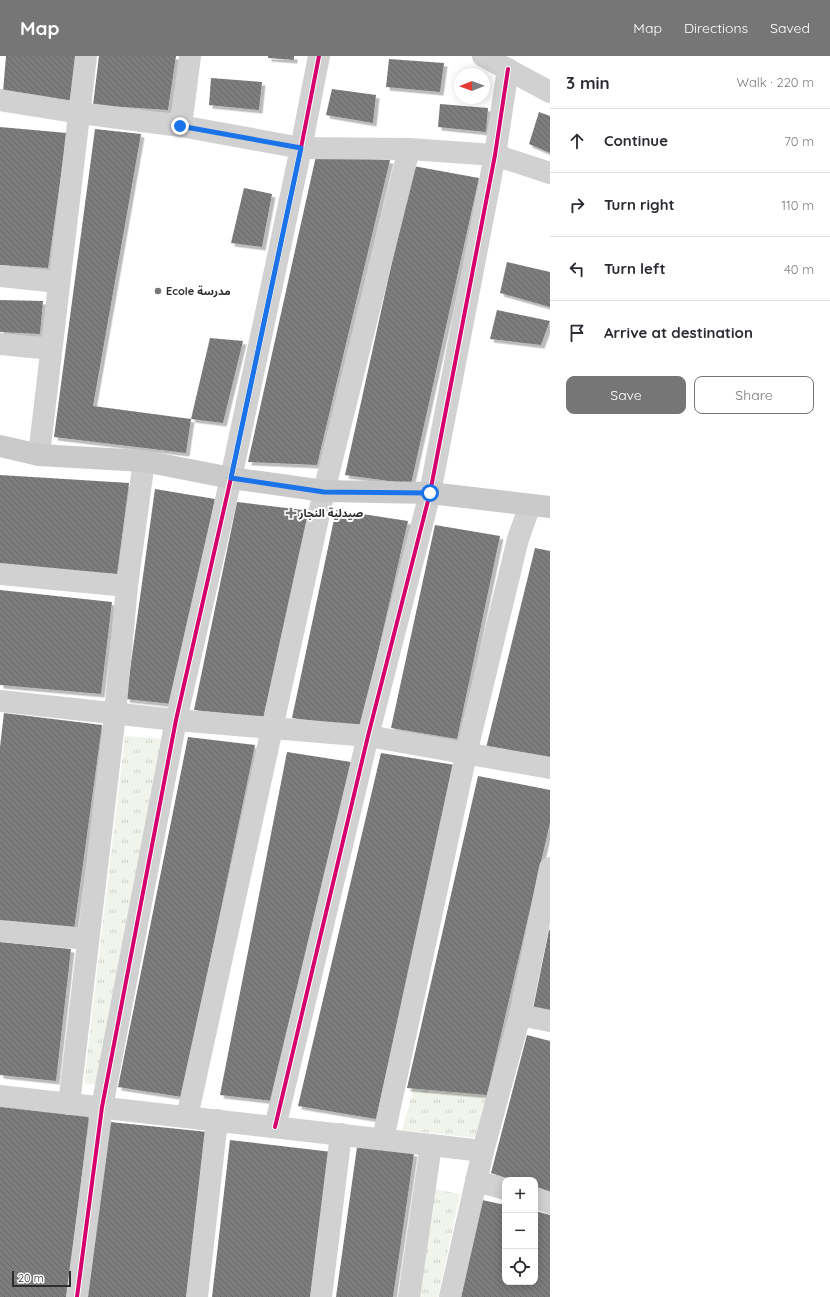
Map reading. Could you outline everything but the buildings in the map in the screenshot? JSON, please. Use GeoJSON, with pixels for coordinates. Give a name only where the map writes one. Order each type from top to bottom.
{"type":"FeatureCollection","features":[{"type":"Feature","properties":{"kind":"main road"},"geometry":{"type":"LineString","coordinates":[[0,446],[39,455],[144,461],[231,478],[324,492],[430,493],[540,506]]}},
{"type":"Feature","properties":{"kind":"street"},"geometry":{"type":"LineString","coordinates":[[39,455],[58,282],[86,56]]}},
{"type":"Feature","properties":{"kind":"street"},"geometry":{"type":"LineString","coordinates":[[180,126],[190,56]]}},
{"type":"Feature","properties":{"kind":"street"},"geometry":{"type":"LineString","coordinates":[[77,1297],[102,1107],[176,720],[231,478],[301,148],[318,56]]}},
{"type":"Feature","properties":{"kind":"street"},"geometry":{"type":"LineString","coordinates":[[483,56],[550,92]]}},
{"type":"Feature","properties":{"kind":"street"},"geometry":{"type":"LineString","coordinates":[[275,1127],[368,736],[430,493],[495,155],[508,69]]}},
{"type":"Feature","properties":{"kind":"street"},"geometry":{"type":"LineString","coordinates":[[0,100],[80,113],[180,126],[301,148],[409,149],[495,155],[550,173]]}},
{"type":"Feature","properties":{"kind":"street"},"geometry":{"type":"LineString","coordinates":[[187,1117],[324,492],[409,149]]}},
{"type":"Feature","properties":{"kind":"street"},"geometry":{"type":"LineString","coordinates":[[0,276],[58,282]]}},
{"type":"Feature","properties":{"kind":"street"},"geometry":{"type":"LineString","coordinates":[[0,344],[51,349]]}},
{"type":"Feature","properties":{"kind":"street"},"geometry":{"type":"LineString","coordinates":[[69,1104],[115,714],[127,586],[144,461]]}},
{"type":"Feature","properties":{"kind":"street"},"geometry":{"type":"LineString","coordinates":[[383,1139],[466,754],[518,539],[540,506]]}},
{"type":"Feature","properties":{"kind":"street"},"geometry":{"type":"LineString","coordinates":[[0,574],[127,586]]}},
{"type":"Feature","properties":{"kind":"street"},"geometry":{"type":"LineString","coordinates":[[0,701],[176,720],[368,736],[550,768]]}},
{"type":"Feature","properties":{"kind":"street"},"geometry":{"type":"LineString","coordinates":[[450,1297],[483,1151],[520,1016],[550,868]]}},
{"type":"Feature","properties":{"kind":"street"},"geometry":{"type":"LineString","coordinates":[[0,931],[88,939]]}},
{"type":"Feature","properties":{"kind":"street"},"geometry":{"type":"LineString","coordinates":[[520,1016],[550,1021]]}},
{"type":"Feature","properties":{"kind":"street"},"geometry":{"type":"LineString","coordinates":[[0,1096],[483,1151]]}},
{"type":"Feature","properties":{"kind":"street"},"geometry":{"type":"LineString","coordinates":[[197,1297],[217,1120]]}},
{"type":"Feature","properties":{"kind":"street"},"geometry":{"type":"LineString","coordinates":[[322,1297],[341,1134]]}},
{"type":"Feature","properties":{"kind":"street"},"geometry":{"type":"LineString","coordinates":[[409,1297],[431,1145]]}},
{"type":"Feature","properties":{"kind":"street"},"geometry":{"type":"LineString","coordinates":[[476,1181],[502,1188]]}},
{"type":"Feature","properties":{"kind":"street"},"geometry":{"type":"LineString","coordinates":[[538,1199],[550,1203]]}},
{"type":"Feature","properties":{"kind":"green space"},"geometry":{"type":"Polygon","coordinates":[[[125,736],[165,739],[95,1085],[84,1083],[125,736]]]}},
{"type":"Feature","properties":{"kind":"green space"},"geometry":{"type":"Polygon","coordinates":[[[414,1088],[487,1095],[478,1138],[402,1130],[414,1088]]]}},
{"type":"Feature","properties":{"kind":"green space"},"geometry":{"type":"Polygon","coordinates":[[[434,1189],[460,1194],[438,1297],[419,1297],[434,1189]]]}},
{"type":"Feature","properties":{"kind":"cycle path"},"geometry":{"type":"LineString","coordinates":[[77,1297],[102,1107],[176,720],[231,478],[319,56]]}},
{"type":"Feature","properties":{"kind":"cycle path"},"geometry":{"type":"LineString","coordinates":[[275,1127],[368,736],[430,493],[495,155],[508,69]]}},
{"type":"Feature","properties":{"kind":"place","name":"Ecole مدرسة"},"geometry":{"type":"Point","coordinates":[158,291]}},
{"type":"Feature","properties":{"kind":"place","name":"صيدلية النجار"},"geometry":{"type":"Point","coordinates":[291,513]}},
{"type":"Feature","properties":{"kind":"route"},"geometry":{"type":"LineString","coordinates":[[180,126],[301,148],[231,478],[324,492],[430,493]]}}]}
